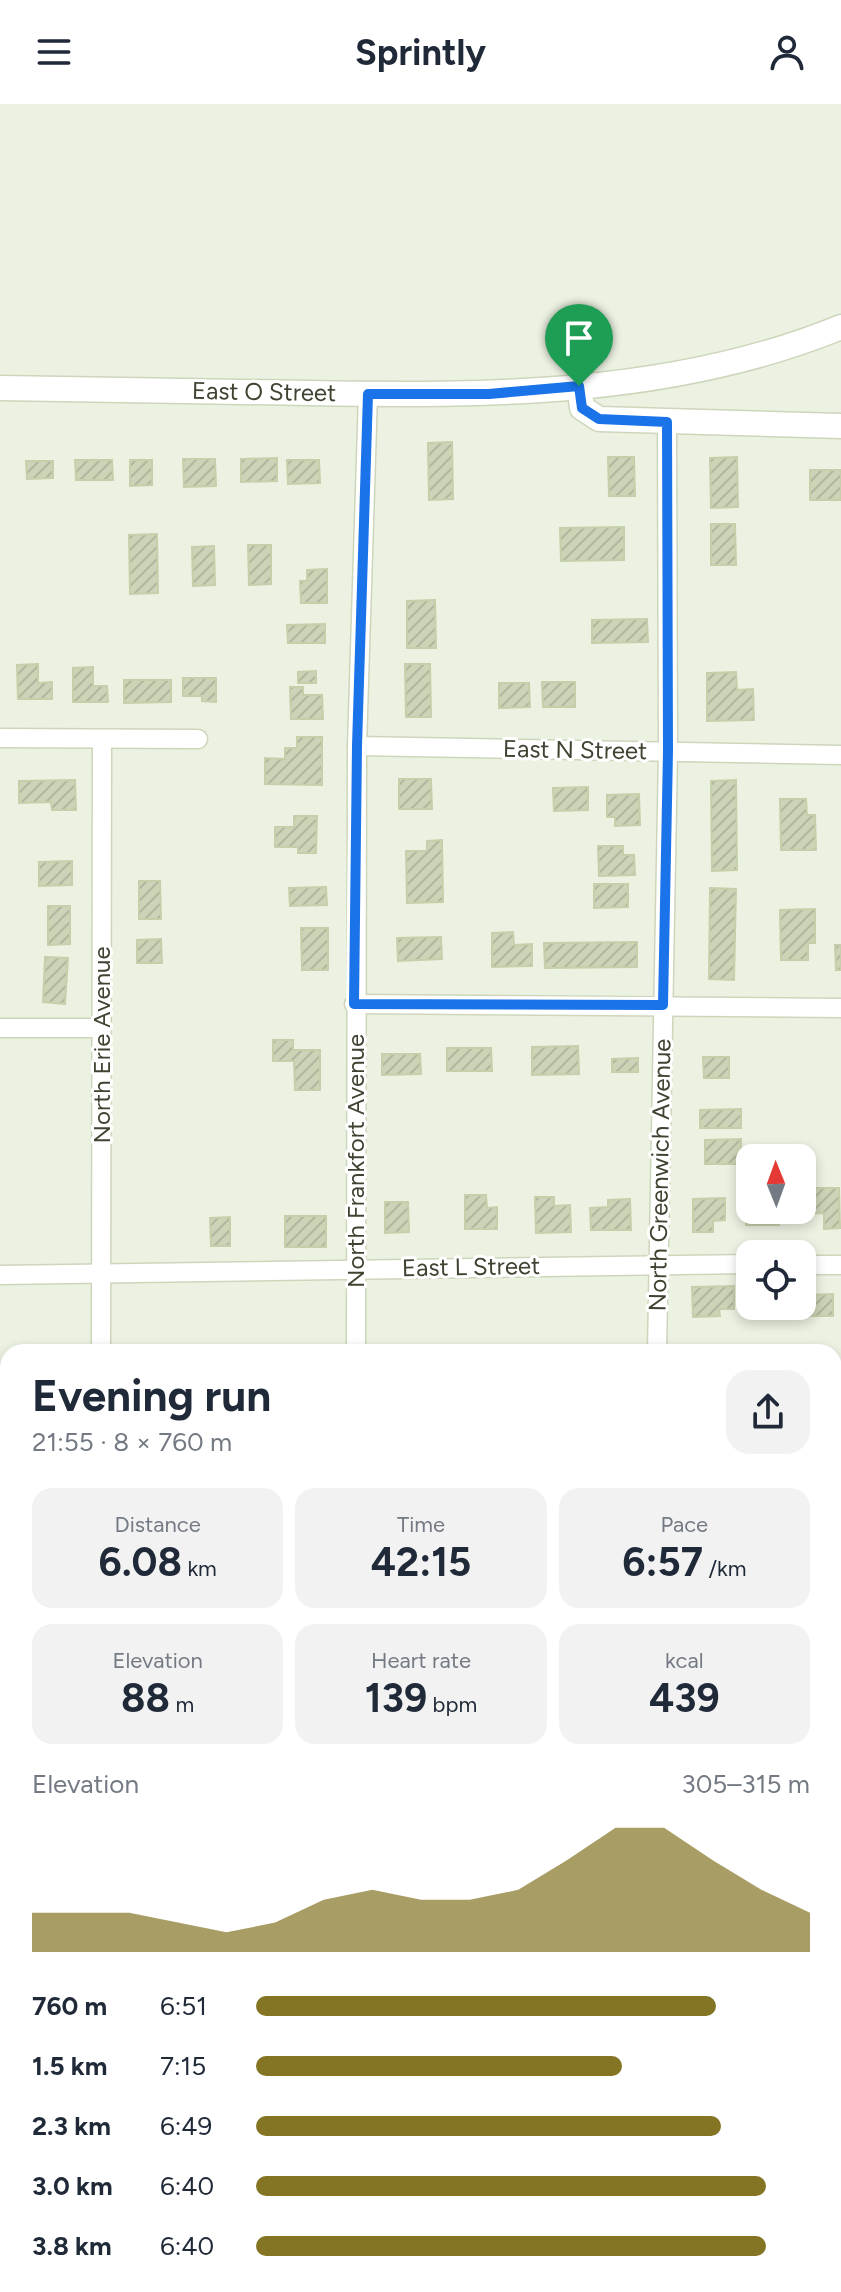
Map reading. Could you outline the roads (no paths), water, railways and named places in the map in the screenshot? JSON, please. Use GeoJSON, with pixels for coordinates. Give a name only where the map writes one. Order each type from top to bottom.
{"type":"FeatureCollection","features":[{"type":"Feature","properties":{"kind":"street","name":"East O Street"},"geometry":{"type":"LineString","coordinates":[[0,388],[489,394],[635,381],[729,364],[841,327]]}},
{"type":"Feature","properties":{"kind":"street"},"geometry":{"type":"LineString","coordinates":[[579,386],[582,408],[599,419],[841,426]]}},
{"type":"Feature","properties":{"kind":"street","name":"North Frankfort Avenue"},"geometry":{"type":"LineString","coordinates":[[356,1344],[354,1004],[357,746],[368,394]]}},
{"type":"Feature","properties":{"kind":"street","name":"North Greenwich Avenue"},"geometry":{"type":"LineString","coordinates":[[657,1344],[668,751],[667,422]]}},
{"type":"Feature","properties":{"kind":"street"},"geometry":{"type":"LineString","coordinates":[[0,738],[198,739]]}},
{"type":"Feature","properties":{"kind":"street","name":"North Erie Avenue"},"geometry":{"type":"LineString","coordinates":[[101,1344],[102,739]]}},
{"type":"Feature","properties":{"kind":"street","name":"East N Street"},"geometry":{"type":"LineString","coordinates":[[357,746],[841,755]]}},
{"type":"Feature","properties":{"kind":"street"},"geometry":{"type":"LineString","coordinates":[[354,1004],[841,1008]]}},
{"type":"Feature","properties":{"kind":"street"},"geometry":{"type":"LineString","coordinates":[[0,1028],[102,1028]]}},
{"type":"Feature","properties":{"kind":"street","name":"East L Street"},"geometry":{"type":"LineString","coordinates":[[0,1275],[736,1264]]}},
{"type":"Feature","properties":{"kind":"street"},"geometry":{"type":"LineString","coordinates":[[816,1265],[841,1265]]}}]}
